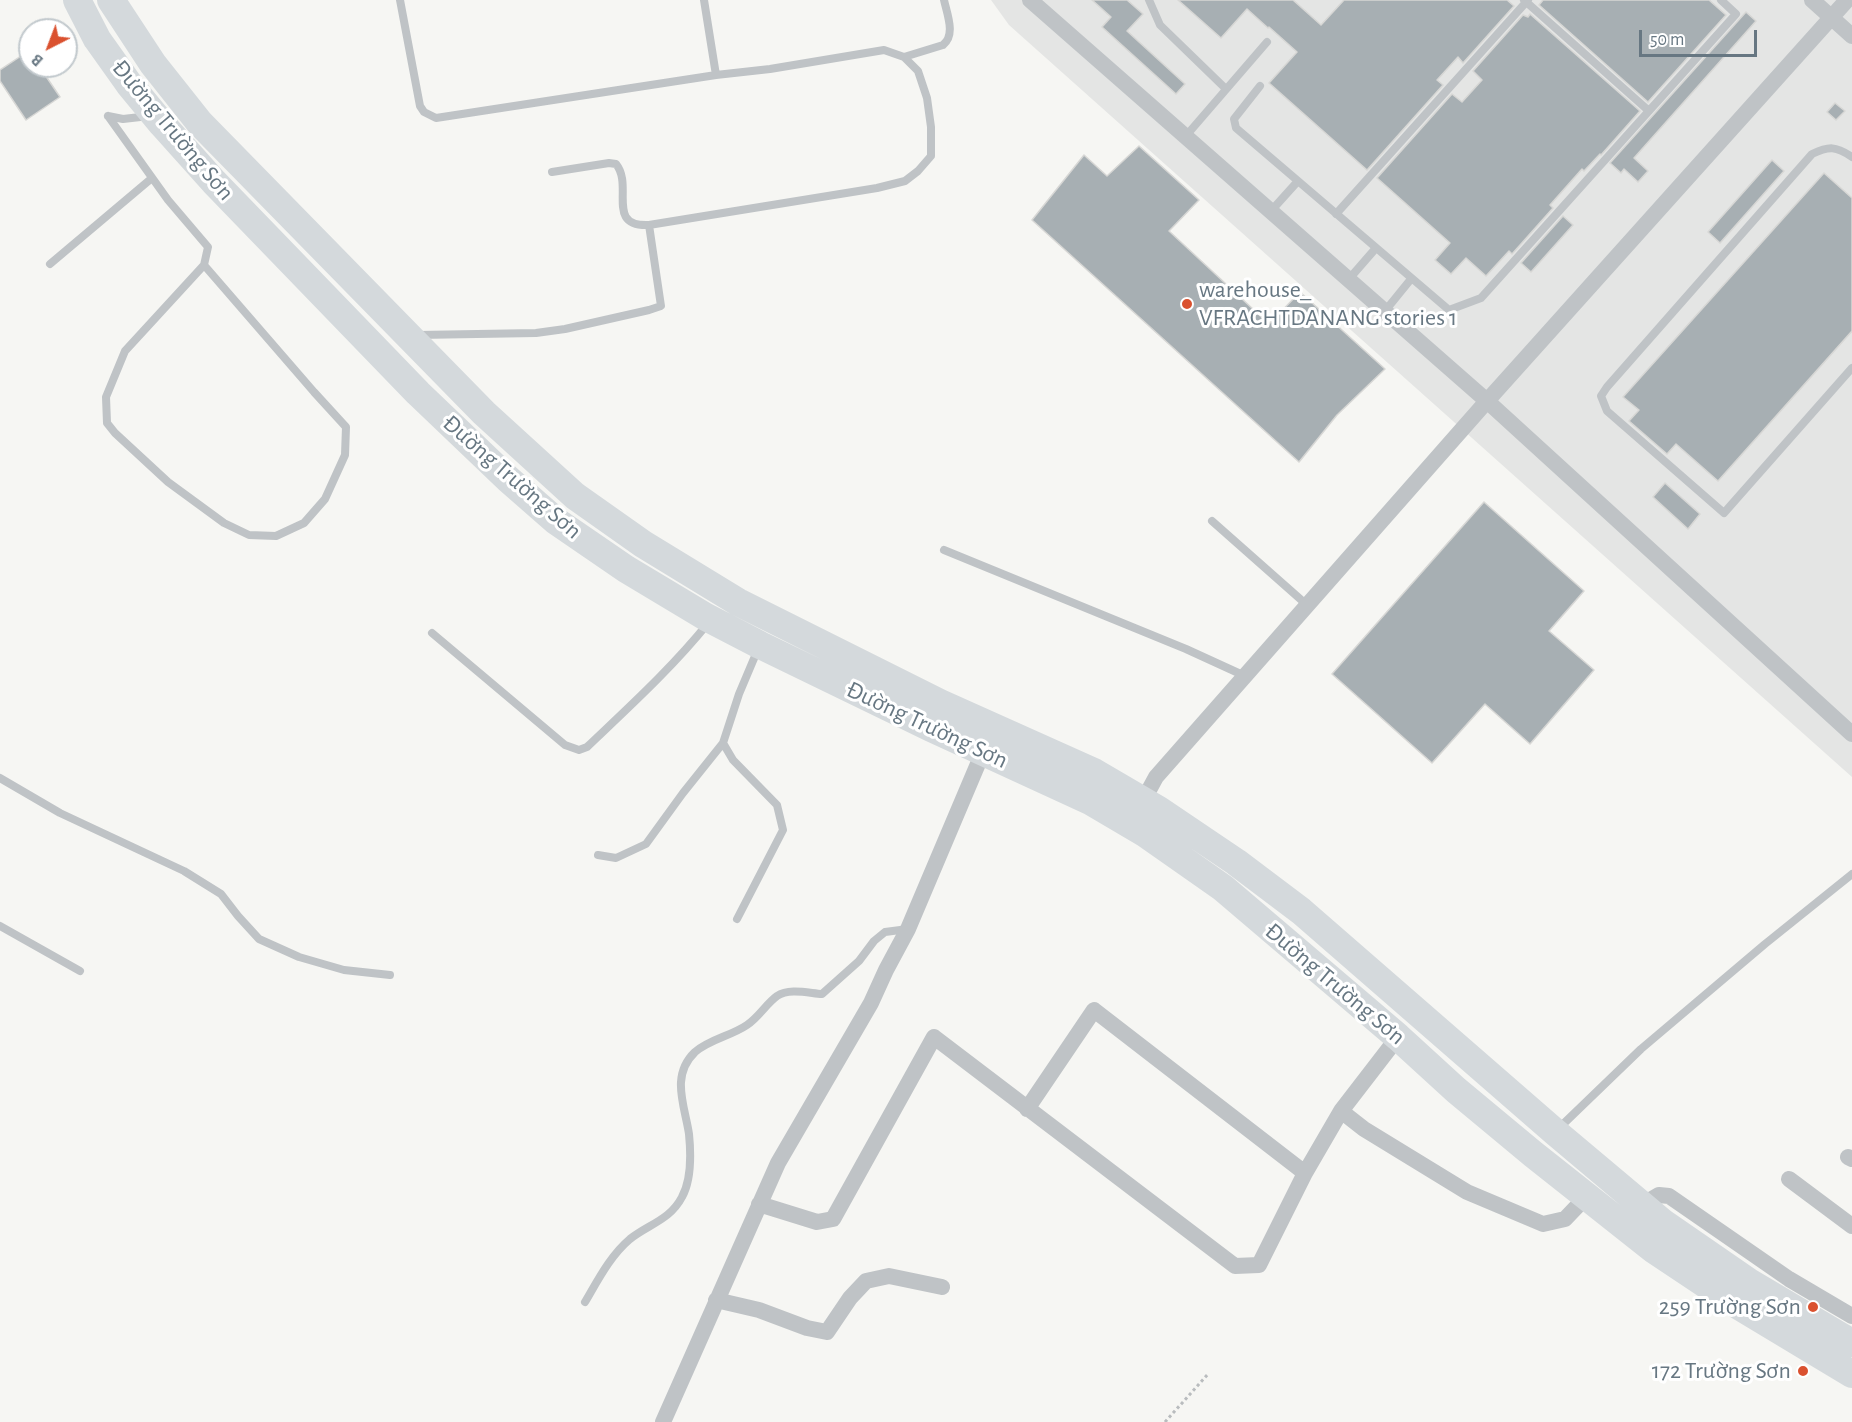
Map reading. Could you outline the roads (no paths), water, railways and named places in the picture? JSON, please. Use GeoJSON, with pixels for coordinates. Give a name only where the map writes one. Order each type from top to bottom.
{"type":"FeatureCollection","features":[{"type":"Feature","properties":{"kind":"highway","name":"Đường Trường Sơn"},"geometry":{"type":"LineString","coordinates":[[76,0],[98,39],[129,84],[214,182],[418,393],[525,494],[583,540],[626,569],[711,620],[983,752],[1090,801],[1186,860],[1398,1037],[1456,1090],[1653,1249],[1734,1303],[1852,1374]]}},
{"type":"Feature","properties":{"kind":"highway","name":"Đường Trường Sơn"},"geometry":{"type":"LineString","coordinates":[[111,0],[153,64],[199,122],[484,413],[575,496],[687,572],[738,602],[940,703],[1094,772],[1236,862],[1301,911],[1555,1132],[1671,1228],[1749,1282],[1852,1343]]}},
{"type":"Feature","properties":{"kind":"street"},"geometry":{"type":"LineString","coordinates":[[1030,0],[1487,401],[1852,734]]}},
{"type":"Feature","properties":{"kind":"street"},"geometry":{"type":"LineString","coordinates":[[1812,0],[1852,36]]}},
{"type":"Feature","properties":{"kind":"street"},"geometry":{"type":"LineString","coordinates":[[1143,801],[1156,777],[1306,605],[1847,0]]}},
{"type":"Feature","properties":{"kind":"street"},"geometry":{"type":"LineString","coordinates":[[663,1422],[778,1163],[871,1004],[908,929],[983,752]]}},
{"type":"Feature","properties":{"kind":"street"},"geometry":{"type":"LineString","coordinates":[[1027,1109],[1094,1010],[1305,1173]]}},
{"type":"Feature","properties":{"kind":"street"},"geometry":{"type":"LineString","coordinates":[[759,1204],[817,1222],[833,1219],[934,1037],[1235,1266],[1258,1265],[1305,1173],[1341,1111],[1398,1037]]}},
{"type":"Feature","properties":{"kind":"street"},"geometry":{"type":"LineString","coordinates":[[1341,1111],[1364,1129],[1467,1192],[1543,1224],[1565,1219],[1586,1197]]}},
{"type":"Feature","properties":{"kind":"street"},"geometry":{"type":"LineString","coordinates":[[1789,1179],[1852,1226]]}},
{"type":"Feature","properties":{"kind":"street"},"geometry":{"type":"LineString","coordinates":[[1642,1205],[1659,1195],[1669,1196],[1789,1279],[1852,1316]]}},
{"type":"Feature","properties":{"kind":"street"},"geometry":{"type":"LineString","coordinates":[[716,1300],[759,1310],[807,1328],[827,1332],[850,1298],[866,1281],[889,1276],[942,1287]]}},
{"type":"Feature","properties":{"kind":"lane"},"geometry":{"type":"LineString","coordinates":[[400,0],[420,106],[424,112],[436,118],[884,50],[904,57],[918,71],[927,98],[931,127],[931,156],[918,171],[905,181],[877,188],[649,225],[636,224],[625,215],[622,208],[624,192],[620,171],[616,164],[609,163],[552,172]]}},
{"type":"Feature","properties":{"kind":"lane"},"geometry":{"type":"LineString","coordinates":[[704,0],[717,75]]}},
{"type":"Feature","properties":{"kind":"lane"},"geometry":{"type":"LineString","coordinates":[[904,57],[947,42],[950,33],[944,0]]}},
{"type":"Feature","properties":{"kind":"lane"},"geometry":{"type":"LineString","coordinates":[[1149,0],[1160,25],[1226,89]]}},
{"type":"Feature","properties":{"kind":"lane"},"geometry":{"type":"LineString","coordinates":[[1260,86],[1234,119],[1236,128],[1449,310],[1481,298],[1736,14],[1721,0]]}},
{"type":"Feature","properties":{"kind":"lane"},"geometry":{"type":"LineString","coordinates":[[1336,214],[1526,1],[1650,111]]}},
{"type":"Feature","properties":{"kind":"lane"},"geometry":{"type":"LineString","coordinates":[[1185,137],[1267,42]]}},
{"type":"Feature","properties":{"kind":"lane"},"geometry":{"type":"LineString","coordinates":[[154,115],[123,119],[108,116],[168,201],[208,247],[204,265],[125,351],[106,397],[107,423],[168,482],[224,522],[249,535],[276,536],[304,523],[325,499],[345,455],[346,427],[204,265]]}},
{"type":"Feature","properties":{"kind":"lane"},"geometry":{"type":"LineString","coordinates":[[1852,157],[1841,149],[1826,148],[1812,154],[1606,387],[1601,396],[1607,411],[1724,513],[1852,369]]}},
{"type":"Feature","properties":{"kind":"lane"},"geometry":{"type":"LineString","coordinates":[[51,264],[152,177]]}},
{"type":"Feature","properties":{"kind":"lane"},"geometry":{"type":"LineString","coordinates":[[1271,212],[1298,181]]}},
{"type":"Feature","properties":{"kind":"lane"},"geometry":{"type":"LineString","coordinates":[[408,336],[536,333],[565,329],[660,306],[649,225]]}},
{"type":"Feature","properties":{"kind":"lane"},"geometry":{"type":"LineString","coordinates":[[1349,279],[1376,248]]}},
{"type":"Feature","properties":{"kind":"lane"},"geometry":{"type":"LineString","coordinates":[[1385,311],[1411,279]]}},
{"type":"Feature","properties":{"kind":"lane"},"geometry":{"type":"LineString","coordinates":[[1212,521],[1306,605]]}},
{"type":"Feature","properties":{"kind":"lane"},"geometry":{"type":"LineString","coordinates":[[944,550],[1186,649],[1245,676]]}},
{"type":"Feature","properties":{"kind":"lane"},"geometry":{"type":"LineString","coordinates":[[432,633],[565,745],[579,750],[587,747],[662,676],[711,620]]}},
{"type":"Feature","properties":{"kind":"lane"},"geometry":{"type":"LineString","coordinates":[[598,855],[616,858],[646,844],[723,743],[739,694],[760,645]]}},
{"type":"Feature","properties":{"kind":"lane"},"geometry":{"type":"LineString","coordinates":[[723,743],[732,760],[777,805],[783,830],[737,919]]}},
{"type":"Feature","properties":{"kind":"lane"},"geometry":{"type":"LineString","coordinates":[[0,778],[60,813],[184,871],[221,894],[237,916],[260,939],[299,957],[344,970],[390,975]]}},
{"type":"Feature","properties":{"kind":"lane"},"geometry":{"type":"LineString","coordinates":[[1555,1132],[1641,1049],[1852,874]]}},
{"type":"Feature","properties":{"kind":"lane"},"geometry":{"type":"LineString","coordinates":[[0,926],[80,971]]}},
{"type":"Feature","properties":{"kind":"lane"},"geometry":{"type":"LineString","coordinates":[[585,1302],[618,1251],[639,1232],[666,1217],[683,1195],[690,1165],[690,1151],[687,1125],[680,1098],[680,1084],[687,1064],[694,1054],[710,1043],[746,1026],[777,997],[786,992],[822,994],[859,961],[874,941],[885,932],[908,929]]}},
{"type":"Feature","properties":{"kind":"place","name":"warehouse_ VFRACHTDANANG stories 1"},"geometry":{"type":"Point","coordinates":[1187,304]}},
{"type":"Feature","properties":{"kind":"place","name":"259 Trường Sơn"},"geometry":{"type":"Point","coordinates":[1813,1307]}},
{"type":"Feature","properties":{"kind":"place","name":"172 Trường Sơn"},"geometry":{"type":"Point","coordinates":[1803,1371]}}]}
